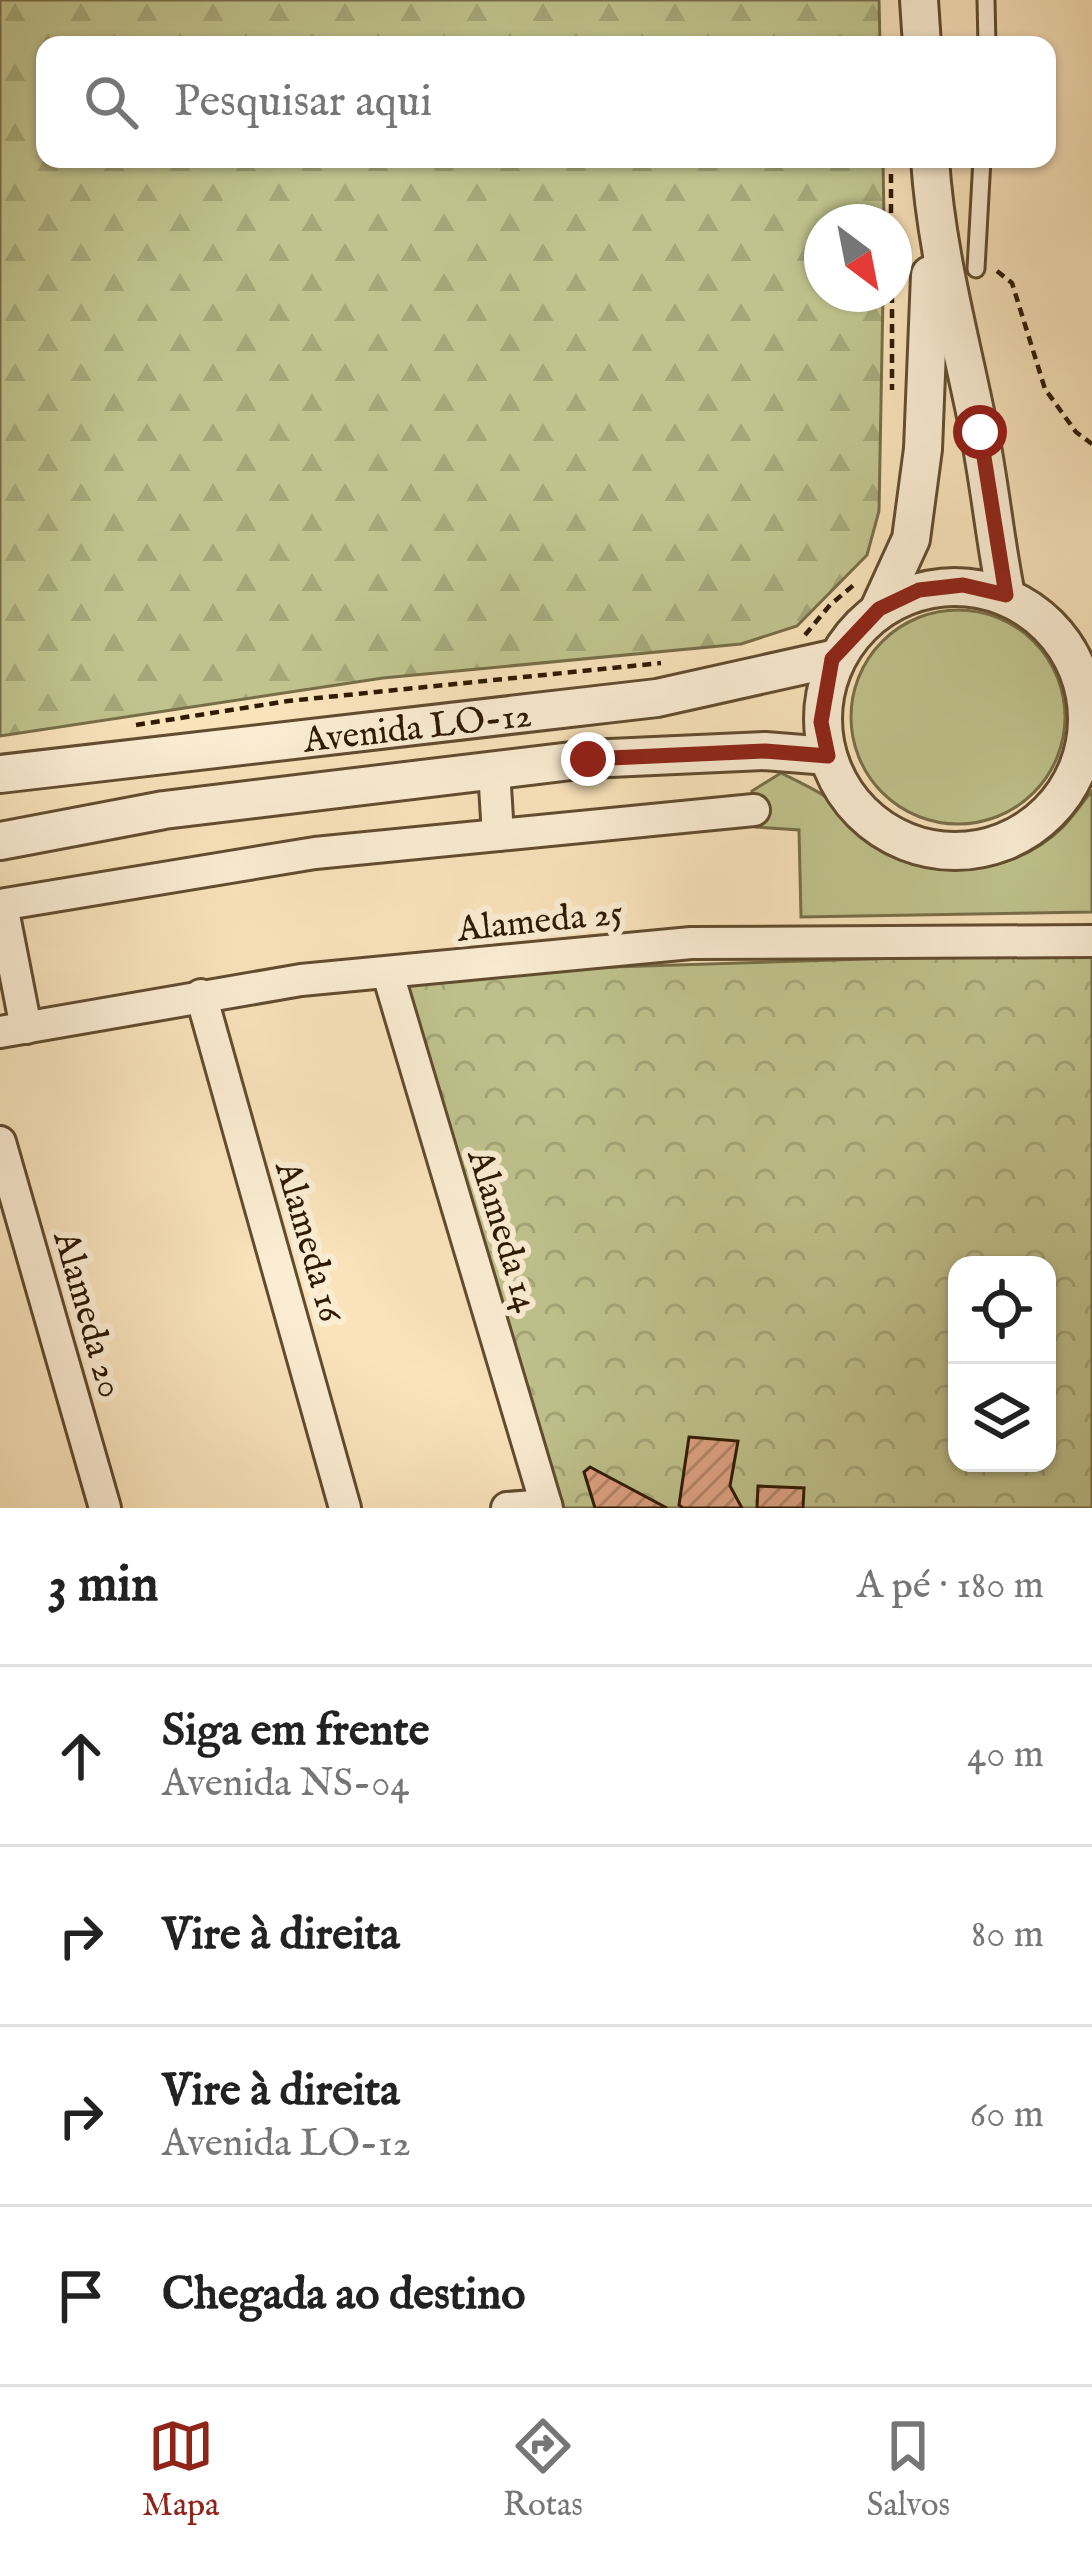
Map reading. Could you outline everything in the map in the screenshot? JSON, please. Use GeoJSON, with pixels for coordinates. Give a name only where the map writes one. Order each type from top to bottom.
{"type":"FeatureCollection","features":[{"type":"Feature","properties":{"kind":"street"},"geometry":{"type":"LineString","coordinates":[[919,0],[921,36]]}},
{"type":"Feature","properties":{"kind":"street"},"geometry":{"type":"LineString","coordinates":[[872,592],[963,585],[1006,595],[1043,618],[1086,668],[1088,764],[1048,814],[1012,839],[969,851],[926,849],[885,832],[852,803],[828,756],[821,722],[832,659],[872,592],[910,539],[923,449],[931,168]]}},
{"type":"Feature","properties":{"kind":"street"},"geometry":{"type":"LineString","coordinates":[[933,206],[957,342],[980,432],[1006,595]]}},
{"type":"Feature","properties":{"kind":"street","name":"Avenida LO-12"},"geometry":{"type":"LineString","coordinates":[[0,774],[657,698],[832,659]]}},
{"type":"Feature","properties":{"kind":"street","name":"Avenida LO-12"},"geometry":{"type":"LineString","coordinates":[[0,841],[164,810],[588,759],[743,752],[828,756]]}},
{"type":"Feature","properties":{"kind":"street"},"geometry":{"type":"LineString","coordinates":[[494,770],[498,835]]}},
{"type":"Feature","properties":{"kind":"street"},"geometry":{"type":"LineString","coordinates":[[13,1030],[1,905],[315,853],[754,810]]}},
{"type":"Feature","properties":{"kind":"street","name":"Alameda 25"},"geometry":{"type":"LineString","coordinates":[[13,1030],[301,980],[691,943],[1092,940]]}},
{"type":"Feature","properties":{"kind":"street","name":"Alameda 14"},"geometry":{"type":"LineString","coordinates":[[388,974],[547,1506]]}},
{"type":"Feature","properties":{"kind":"street","name":"Alameda 16"},"geometry":{"type":"LineString","coordinates":[[202,995],[345,1508]]}},
{"type":"Feature","properties":{"kind":"street","name":"Alameda 20"},"geometry":{"type":"LineString","coordinates":[[0,1142],[105,1508]]}},
{"type":"Feature","properties":{"kind":"street"},"geometry":{"type":"LineString","coordinates":[[507,1508],[547,1506]]}},
{"type":"Feature","properties":{"kind":"lane"},"geometry":{"type":"LineString","coordinates":[[986,0],[987,36]]}},
{"type":"Feature","properties":{"kind":"lane"},"geometry":{"type":"LineString","coordinates":[[976,269],[982,168]]}},
{"type":"Feature","properties":{"kind":"path"},"geometry":{"type":"LineString","coordinates":[[891,168],[891,204]]}},
{"type":"Feature","properties":{"kind":"path"},"geometry":{"type":"LineString","coordinates":[[976,269],[996,270],[1012,283],[1046,388],[1076,431],[1092,444]]}},
{"type":"Feature","properties":{"kind":"path"},"geometry":{"type":"LineString","coordinates":[[892,312],[892,393]]}},
{"type":"Feature","properties":{"kind":"path"},"geometry":{"type":"LineString","coordinates":[[797,643],[830,605],[872,592]]}},
{"type":"Feature","properties":{"kind":"path"},"geometry":{"type":"LineString","coordinates":[[133,725],[289,701],[674,662]]}},
{"type":"Feature","properties":{"kind":"green space"},"geometry":{"type":"Polygon","coordinates":[[[0,0],[879,0],[880,36],[36,36],[36,168],[883,168],[884,204],[804,204],[804,312],[883,312],[879,511],[867,555],[797,626],[741,644],[383,678],[0,736],[0,0]]]}},
{"type":"Feature","properties":{"kind":"green space"},"geometry":{"type":"Polygon","coordinates":[[[958,610],[999,618],[1034,641],[1057,676],[1065,717],[1057,758],[1034,793],[999,816],[958,824],[917,816],[882,793],[859,758],[851,717],[859,676],[882,641],[917,618],[958,610]]]}},
{"type":"Feature","properties":{"kind":"green space"},"geometry":{"type":"Polygon","coordinates":[[[781,773],[823,795],[888,849],[913,860],[965,868],[1016,858],[1040,845],[1062,828],[1092,791],[1092,912],[801,917],[799,830],[756,827],[752,791],[781,773]]]}},
{"type":"Feature","properties":{"kind":"green space"},"geometry":{"type":"Polygon","coordinates":[[[1092,952],[1092,1508],[547,1508],[388,974],[1092,952]]]}},
{"type":"Feature","properties":{"kind":"building"},"geometry":{"type":"Polygon","coordinates":[[[689,1437],[738,1441],[730,1486],[742,1508],[679,1505],[689,1437]]]}},
{"type":"Feature","properties":{"kind":"building"},"geometry":{"type":"Polygon","coordinates":[[[590,1467],[667,1508],[595,1508],[584,1472],[590,1467]]]}},
{"type":"Feature","properties":{"kind":"building"},"geometry":{"type":"Polygon","coordinates":[[[758,1486],[804,1488],[803,1508],[757,1508],[758,1486]]]}},
{"type":"Feature","properties":{"kind":"route"},"geometry":{"type":"LineString","coordinates":[[588,759],[765,751],[828,756],[821,722],[832,659],[879,609],[919,590],[963,585],[1006,595],[980,432]]}}]}
